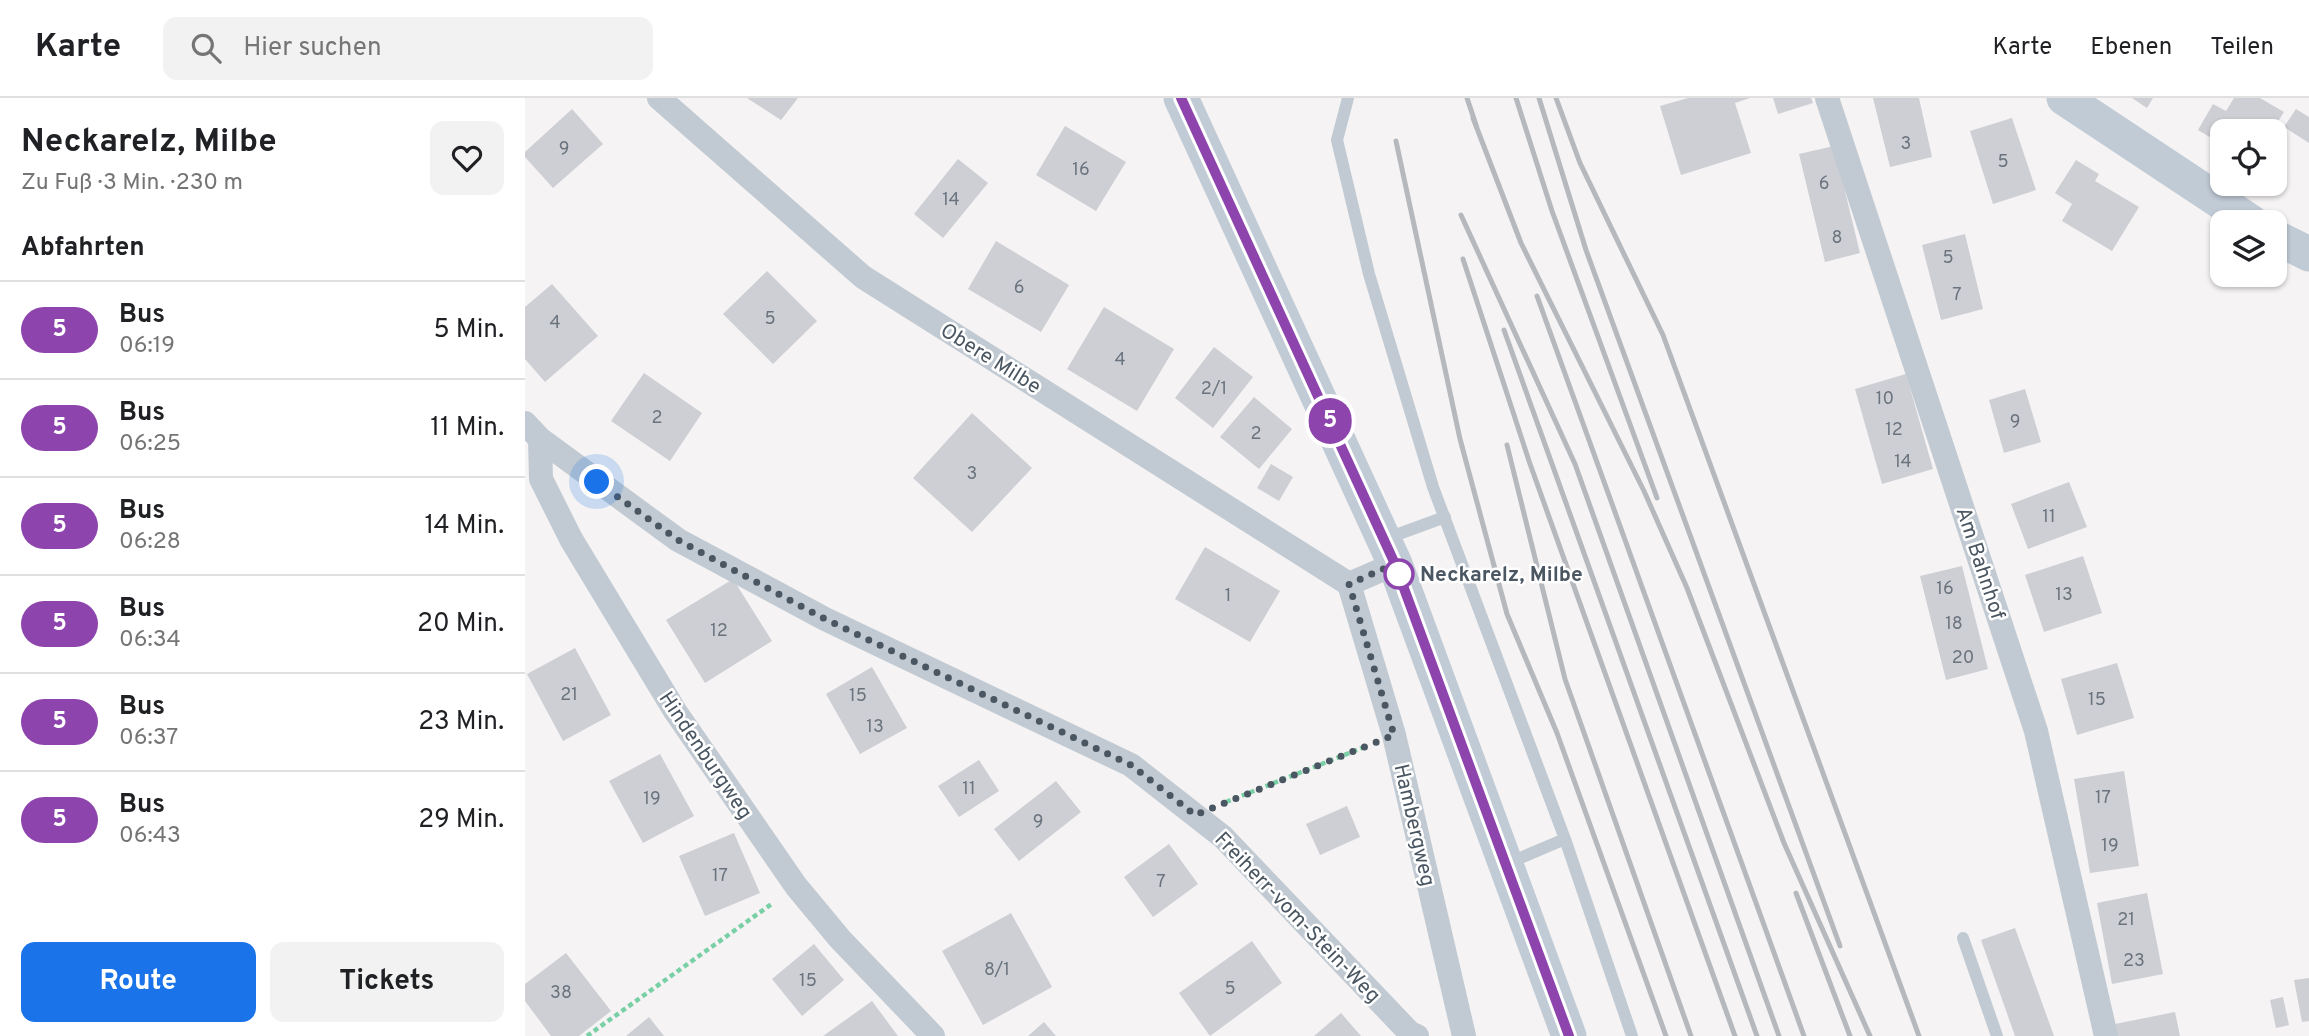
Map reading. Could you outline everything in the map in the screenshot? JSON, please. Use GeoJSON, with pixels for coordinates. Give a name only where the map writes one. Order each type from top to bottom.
{"type":"FeatureCollection","features":[{"type":"Feature","properties":{"kind":"street","name":"Obere Milbe"},"geometry":{"type":"LineString","coordinates":[[659,98],[863,277],[1349,584]]}},
{"type":"Feature","properties":{"kind":"street"},"geometry":{"type":"LineString","coordinates":[[1181,98],[1390,551],[1569,1036]]}},
{"type":"Feature","properties":{"kind":"street","name":"Am Bahnhof"},"geometry":{"type":"LineString","coordinates":[[1827,98],[2036,731],[2106,1036]]}},
{"type":"Feature","properties":{"kind":"street"},"geometry":{"type":"LineString","coordinates":[[2064,98],[2233,210]]}},
{"type":"Feature","properties":{"kind":"street"},"geometry":{"type":"LineString","coordinates":[[2287,243],[2309,254]]}},
{"type":"Feature","properties":{"kind":"street","name":"Freiherr-vom-Stein-Weg"},"geometry":{"type":"LineString","coordinates":[[532,431],[678,540],[825,619],[1131,765],[1223,837],[1401,1023],[1417,1036]]}},
{"type":"Feature","properties":{"kind":"street","name":"Hindenburgweg"},"geometry":{"type":"LineString","coordinates":[[532,431],[541,480],[571,539],[675,711],[796,886],[839,939],[933,1036]]}},
{"type":"Feature","properties":{"kind":"street"},"geometry":{"type":"LineString","coordinates":[[1349,584],[1390,551]]}},
{"type":"Feature","properties":{"kind":"street","name":"Hambergweg"},"geometry":{"type":"LineString","coordinates":[[1349,584],[1394,735],[1464,1036]]}},
{"type":"Feature","properties":{"kind":"lane"},"geometry":{"type":"LineString","coordinates":[[1348,98],[1337,140],[1369,274],[1445,517],[1565,839],[1632,1036]]}},
{"type":"Feature","properties":{"kind":"lane"},"geometry":{"type":"LineString","coordinates":[[1390,551],[1445,517]]}},
{"type":"Feature","properties":{"kind":"lane"},"geometry":{"type":"LineString","coordinates":[[1506,864],[1565,839]]}},
{"type":"Feature","properties":{"kind":"lane"},"geometry":{"type":"LineString","coordinates":[[1963,939],[1997,1036]]}},
{"type":"Feature","properties":{"kind":"path"},"geometry":{"type":"LineString","coordinates":[[1195,815],[1394,735]]}},
{"type":"Feature","properties":{"kind":"path"},"geometry":{"type":"LineString","coordinates":[[587,1036],[796,886]]}},
{"type":"Feature","properties":{"kind":"building"},"geometry":{"type":"Polygon","coordinates":[[[747,98],[798,98],[781,120],[747,98]]]}},
{"type":"Feature","properties":{"kind":"building"},"geometry":{"type":"Polygon","coordinates":[[[1688,98],[1750,98],[1735,103],[1751,153],[1681,175],[1660,106],[1688,98]]]}},
{"type":"Feature","properties":{"kind":"building"},"geometry":{"type":"Polygon","coordinates":[[[1773,98],[1811,98],[1813,103],[1778,114],[1773,98]]]}},
{"type":"Feature","properties":{"kind":"building"},"geometry":{"type":"Polygon","coordinates":[[[1873,98],[1919,98],[1932,157],[1890,167],[1873,98]]]}},
{"type":"Feature","properties":{"kind":"building"},"geometry":{"type":"Polygon","coordinates":[[[2132,98],[2153,98],[2147,108],[2132,98]]]}},
{"type":"Feature","properties":{"kind":"building"},"geometry":{"type":"Polygon","coordinates":[[[2234,98],[2260,98],[2284,112],[2280,119],[2210,119],[2210,137],[2198,130],[2213,104],[2226,111],[2234,98]]]}},
{"type":"Feature","properties":{"kind":"building"},"geometry":{"type":"Polygon","coordinates":[[[572,109],[603,144],[553,188],[525,157],[525,152],[572,109]]]}},
{"type":"Feature","properties":{"kind":"building"},"geometry":{"type":"Polygon","coordinates":[[[2296,109],[2309,117],[2309,143],[2287,129],[2287,122],[2296,109]]]}},
{"type":"Feature","properties":{"kind":"building"},"geometry":{"type":"Polygon","coordinates":[[[2012,118],[2036,190],[1993,204],[1970,131],[2012,118]]]}},
{"type":"Feature","properties":{"kind":"building"},"geometry":{"type":"Polygon","coordinates":[[[1065,126],[1126,162],[1096,211],[1036,175],[1065,126]]]}},
{"type":"Feature","properties":{"kind":"building"},"geometry":{"type":"Polygon","coordinates":[[[1834,146],[1860,253],[1825,262],[1799,154],[1834,146]]]}},
{"type":"Feature","properties":{"kind":"building"},"geometry":{"type":"Polygon","coordinates":[[[958,159],[988,183],[943,238],[914,214],[958,159]]]}},
{"type":"Feature","properties":{"kind":"building"},"geometry":{"type":"Polygon","coordinates":[[[2076,160],[2099,174],[2095,181],[2139,207],[2112,251],[2062,221],[2072,204],[2055,193],[2076,160]]]}},
{"type":"Feature","properties":{"kind":"building"},"geometry":{"type":"Polygon","coordinates":[[[1965,234],[1983,309],[1941,320],[1922,245],[1965,234]]]}},
{"type":"Feature","properties":{"kind":"building"},"geometry":{"type":"Polygon","coordinates":[[[996,241],[1069,285],[1041,332],[968,289],[996,241]]]}},
{"type":"Feature","properties":{"kind":"building"},"geometry":{"type":"Polygon","coordinates":[[[767,271],[817,321],[773,364],[723,314],[767,271]]]}},
{"type":"Feature","properties":{"kind":"building"},"geometry":{"type":"Polygon","coordinates":[[[552,284],[598,336],[545,382],[525,359],[525,307],[552,284]]]}},
{"type":"Feature","properties":{"kind":"building"},"geometry":{"type":"Polygon","coordinates":[[[1104,307],[1174,349],[1137,411],[1067,369],[1104,307]]]}},
{"type":"Feature","properties":{"kind":"building"},"geometry":{"type":"Polygon","coordinates":[[[1214,347],[1253,377],[1213,428],[1175,398],[1214,347]]]}},
{"type":"Feature","properties":{"kind":"building"},"geometry":{"type":"Polygon","coordinates":[[[644,373],[702,413],[670,461],[611,421],[644,373]]]}},
{"type":"Feature","properties":{"kind":"building"},"geometry":{"type":"Polygon","coordinates":[[[1906,374],[1933,469],[1882,484],[1855,389],[1906,374]]]}},
{"type":"Feature","properties":{"kind":"building"},"geometry":{"type":"Polygon","coordinates":[[[2025,389],[2041,442],[2004,453],[1989,400],[2025,389]]]}},
{"type":"Feature","properties":{"kind":"building"},"geometry":{"type":"Polygon","coordinates":[[[1254,397],[1292,429],[1259,469],[1220,437],[1254,397]]]}},
{"type":"Feature","properties":{"kind":"building"},"geometry":{"type":"Polygon","coordinates":[[[972,413],[1032,468],[972,532],[913,478],[972,413]]]}},
{"type":"Feature","properties":{"kind":"building"},"geometry":{"type":"Polygon","coordinates":[[[1271,464],[1293,477],[1279,501],[1257,488],[1271,464]]]}},
{"type":"Feature","properties":{"kind":"building"},"geometry":{"type":"Polygon","coordinates":[[[2069,482],[2087,527],[2028,549],[2011,504],[2069,482]]]}},
{"type":"Feature","properties":{"kind":"building"},"geometry":{"type":"Polygon","coordinates":[[[1205,547],[1280,591],[1250,642],[1175,599],[1205,547]]]}},
{"type":"Feature","properties":{"kind":"building"},"geometry":{"type":"Polygon","coordinates":[[[2083,556],[2102,613],[2044,632],[2025,575],[2083,556]]]}},
{"type":"Feature","properties":{"kind":"building"},"geometry":{"type":"Polygon","coordinates":[[[1962,566],[1988,669],[1946,680],[1920,576],[1962,566]]]}},
{"type":"Feature","properties":{"kind":"building"},"geometry":{"type":"Polygon","coordinates":[[[733,579],[772,641],[705,683],[666,620],[733,579]]]}},
{"type":"Feature","properties":{"kind":"building"},"geometry":{"type":"Polygon","coordinates":[[[575,648],[611,715],[563,741],[527,674],[575,648]]]}},
{"type":"Feature","properties":{"kind":"building"},"geometry":{"type":"Polygon","coordinates":[[[2117,663],[2134,718],[2077,735],[2061,679],[2117,663]]]}},
{"type":"Feature","properties":{"kind":"building"},"geometry":{"type":"Polygon","coordinates":[[[872,667],[907,728],[860,754],[826,694],[872,667]]]}},
{"type":"Feature","properties":{"kind":"building"},"geometry":{"type":"Polygon","coordinates":[[[660,754],[694,816],[643,843],[609,781],[660,754]]]}},
{"type":"Feature","properties":{"kind":"building"},"geometry":{"type":"Polygon","coordinates":[[[979,760],[999,791],[959,817],[938,786],[979,760]]]}},
{"type":"Feature","properties":{"kind":"building"},"geometry":{"type":"Polygon","coordinates":[[[2124,771],[2139,866],[2090,873],[2074,779],[2124,771]]]}},
{"type":"Feature","properties":{"kind":"building"},"geometry":{"type":"Polygon","coordinates":[[[1056,781],[1081,812],[1019,861],[994,829],[1056,781]]]}},
{"type":"Feature","properties":{"kind":"building"},"geometry":{"type":"Polygon","coordinates":[[[1347,806],[1360,837],[1320,855],[1306,824],[1347,806]]]}},
{"type":"Feature","properties":{"kind":"building"},"geometry":{"type":"Polygon","coordinates":[[[734,833],[760,893],[705,916],[679,856],[734,833]]]}},
{"type":"Feature","properties":{"kind":"building"},"geometry":{"type":"Polygon","coordinates":[[[1169,844],[1198,884],[1153,917],[1124,877],[1169,844]]]}},
{"type":"Feature","properties":{"kind":"building"},"geometry":{"type":"Polygon","coordinates":[[[2147,893],[2163,974],[2112,984],[2097,903],[2147,893]]]}},
{"type":"Feature","properties":{"kind":"building"},"geometry":{"type":"Polygon","coordinates":[[[1011,913],[1052,987],[983,1025],[942,951],[1011,913]]]}},
{"type":"Feature","properties":{"kind":"building"},"geometry":{"type":"Polygon","coordinates":[[[2015,928],[2054,1036],[2015,1036],[1981,940],[2015,928]]]}},
{"type":"Feature","properties":{"kind":"building"},"geometry":{"type":"Polygon","coordinates":[[[1252,941],[1282,983],[1210,1036],[1179,993],[1252,941]]]}},
{"type":"Feature","properties":{"kind":"building"},"geometry":{"type":"Polygon","coordinates":[[[814,944],[844,980],[802,1016],[772,979],[814,944]]]}},
{"type":"Feature","properties":{"kind":"building"},"geometry":{"type":"Polygon","coordinates":[[[566,953],[611,1011],[579,1036],[551,1036],[525,1001],[525,984],[566,953]]]}},
{"type":"Feature","properties":{"kind":"building"},"geometry":{"type":"Polygon","coordinates":[[[2309,978],[2309,1021],[2302,1022],[2294,980],[2309,978]]]}},
{"type":"Feature","properties":{"kind":"building"},"geometry":{"type":"Polygon","coordinates":[[[2283,997],[2289,1025],[2276,1028],[2270,1000],[2283,997]]]}},
{"type":"Feature","properties":{"kind":"building"},"geometry":{"type":"Polygon","coordinates":[[[872,1001],[898,1036],[823,1036],[872,1001]]]}},
{"type":"Feature","properties":{"kind":"building"},"geometry":{"type":"Polygon","coordinates":[[[2175,1012],[2180,1036],[2118,1036],[2115,1024],[2175,1012]]]}},
{"type":"Feature","properties":{"kind":"building"},"geometry":{"type":"Polygon","coordinates":[[[1341,1013],[1361,1036],[1314,1036],[1341,1013]]]}},
{"type":"Feature","properties":{"kind":"building"},"geometry":{"type":"Polygon","coordinates":[[[649,1017],[664,1036],[626,1036],[649,1017]]]}},
{"type":"Feature","properties":{"kind":"building"},"geometry":{"type":"Polygon","coordinates":[[[1044,1022],[1056,1036],[1028,1036],[1044,1022]]]}},
{"type":"Feature","properties":{"kind":"railway"},"geometry":{"type":"LineString","coordinates":[[1467,98],[1477,128]]}},
{"type":"Feature","properties":{"kind":"railway"},"geometry":{"type":"LineString","coordinates":[[1516,98],[1552,211],[1657,498]]}},
{"type":"Feature","properties":{"kind":"railway"},"geometry":{"type":"LineString","coordinates":[[1539,98],[1586,250],[1840,946]]}},
{"type":"Feature","properties":{"kind":"railway"},"geometry":{"type":"LineString","coordinates":[[1556,98],[1580,163],[1663,335],[1919,1036]]}},
{"type":"Feature","properties":{"kind":"railway"},"geometry":{"type":"LineString","coordinates":[[1473,118],[1521,243],[1644,491],[1687,588],[1784,843],[1870,1036]]}},
{"type":"Feature","properties":{"kind":"railway"},"geometry":{"type":"LineString","coordinates":[[1396,141],[1460,439],[1507,614],[1557,733],[1666,1036]]}},
{"type":"Feature","properties":{"kind":"railway"},"geometry":{"type":"LineString","coordinates":[[1461,215],[1575,464],[1779,1036]]}},
{"type":"Feature","properties":{"kind":"railway"},"geometry":{"type":"LineString","coordinates":[[1463,259],[1529,461],[1735,1036]]}},
{"type":"Feature","properties":{"kind":"railway"},"geometry":{"type":"LineString","coordinates":[[1537,296],[1804,1036]]}},
{"type":"Feature","properties":{"kind":"railway"},"geometry":{"type":"LineString","coordinates":[[1504,330],[1757,1036]]}},
{"type":"Feature","properties":{"kind":"railway"},"geometry":{"type":"LineString","coordinates":[[1507,445],[1565,679],[1691,1036]]}},
{"type":"Feature","properties":{"kind":"railway"},"geometry":{"type":"LineString","coordinates":[[1796,893],[1850,1036]]}},
{"type":"Feature","properties":{"kind":"bus line","name":"5"},"geometry":{"type":"LineString","coordinates":[[1181,98],[1395,564],[1569,1036]]}},
{"type":"Feature","properties":{"kind":"place","name":"Neckarelz, Milbe"},"geometry":{"type":"Point","coordinates":[1399,574]}},
{"type":"Feature","properties":{"kind":"route"},"geometry":{"type":"LineString","coordinates":[[597,482],[678,540],[825,619],[1131,765],[1195,815],[1394,735],[1349,584],[1395,564],[1399,574]]}}]}
